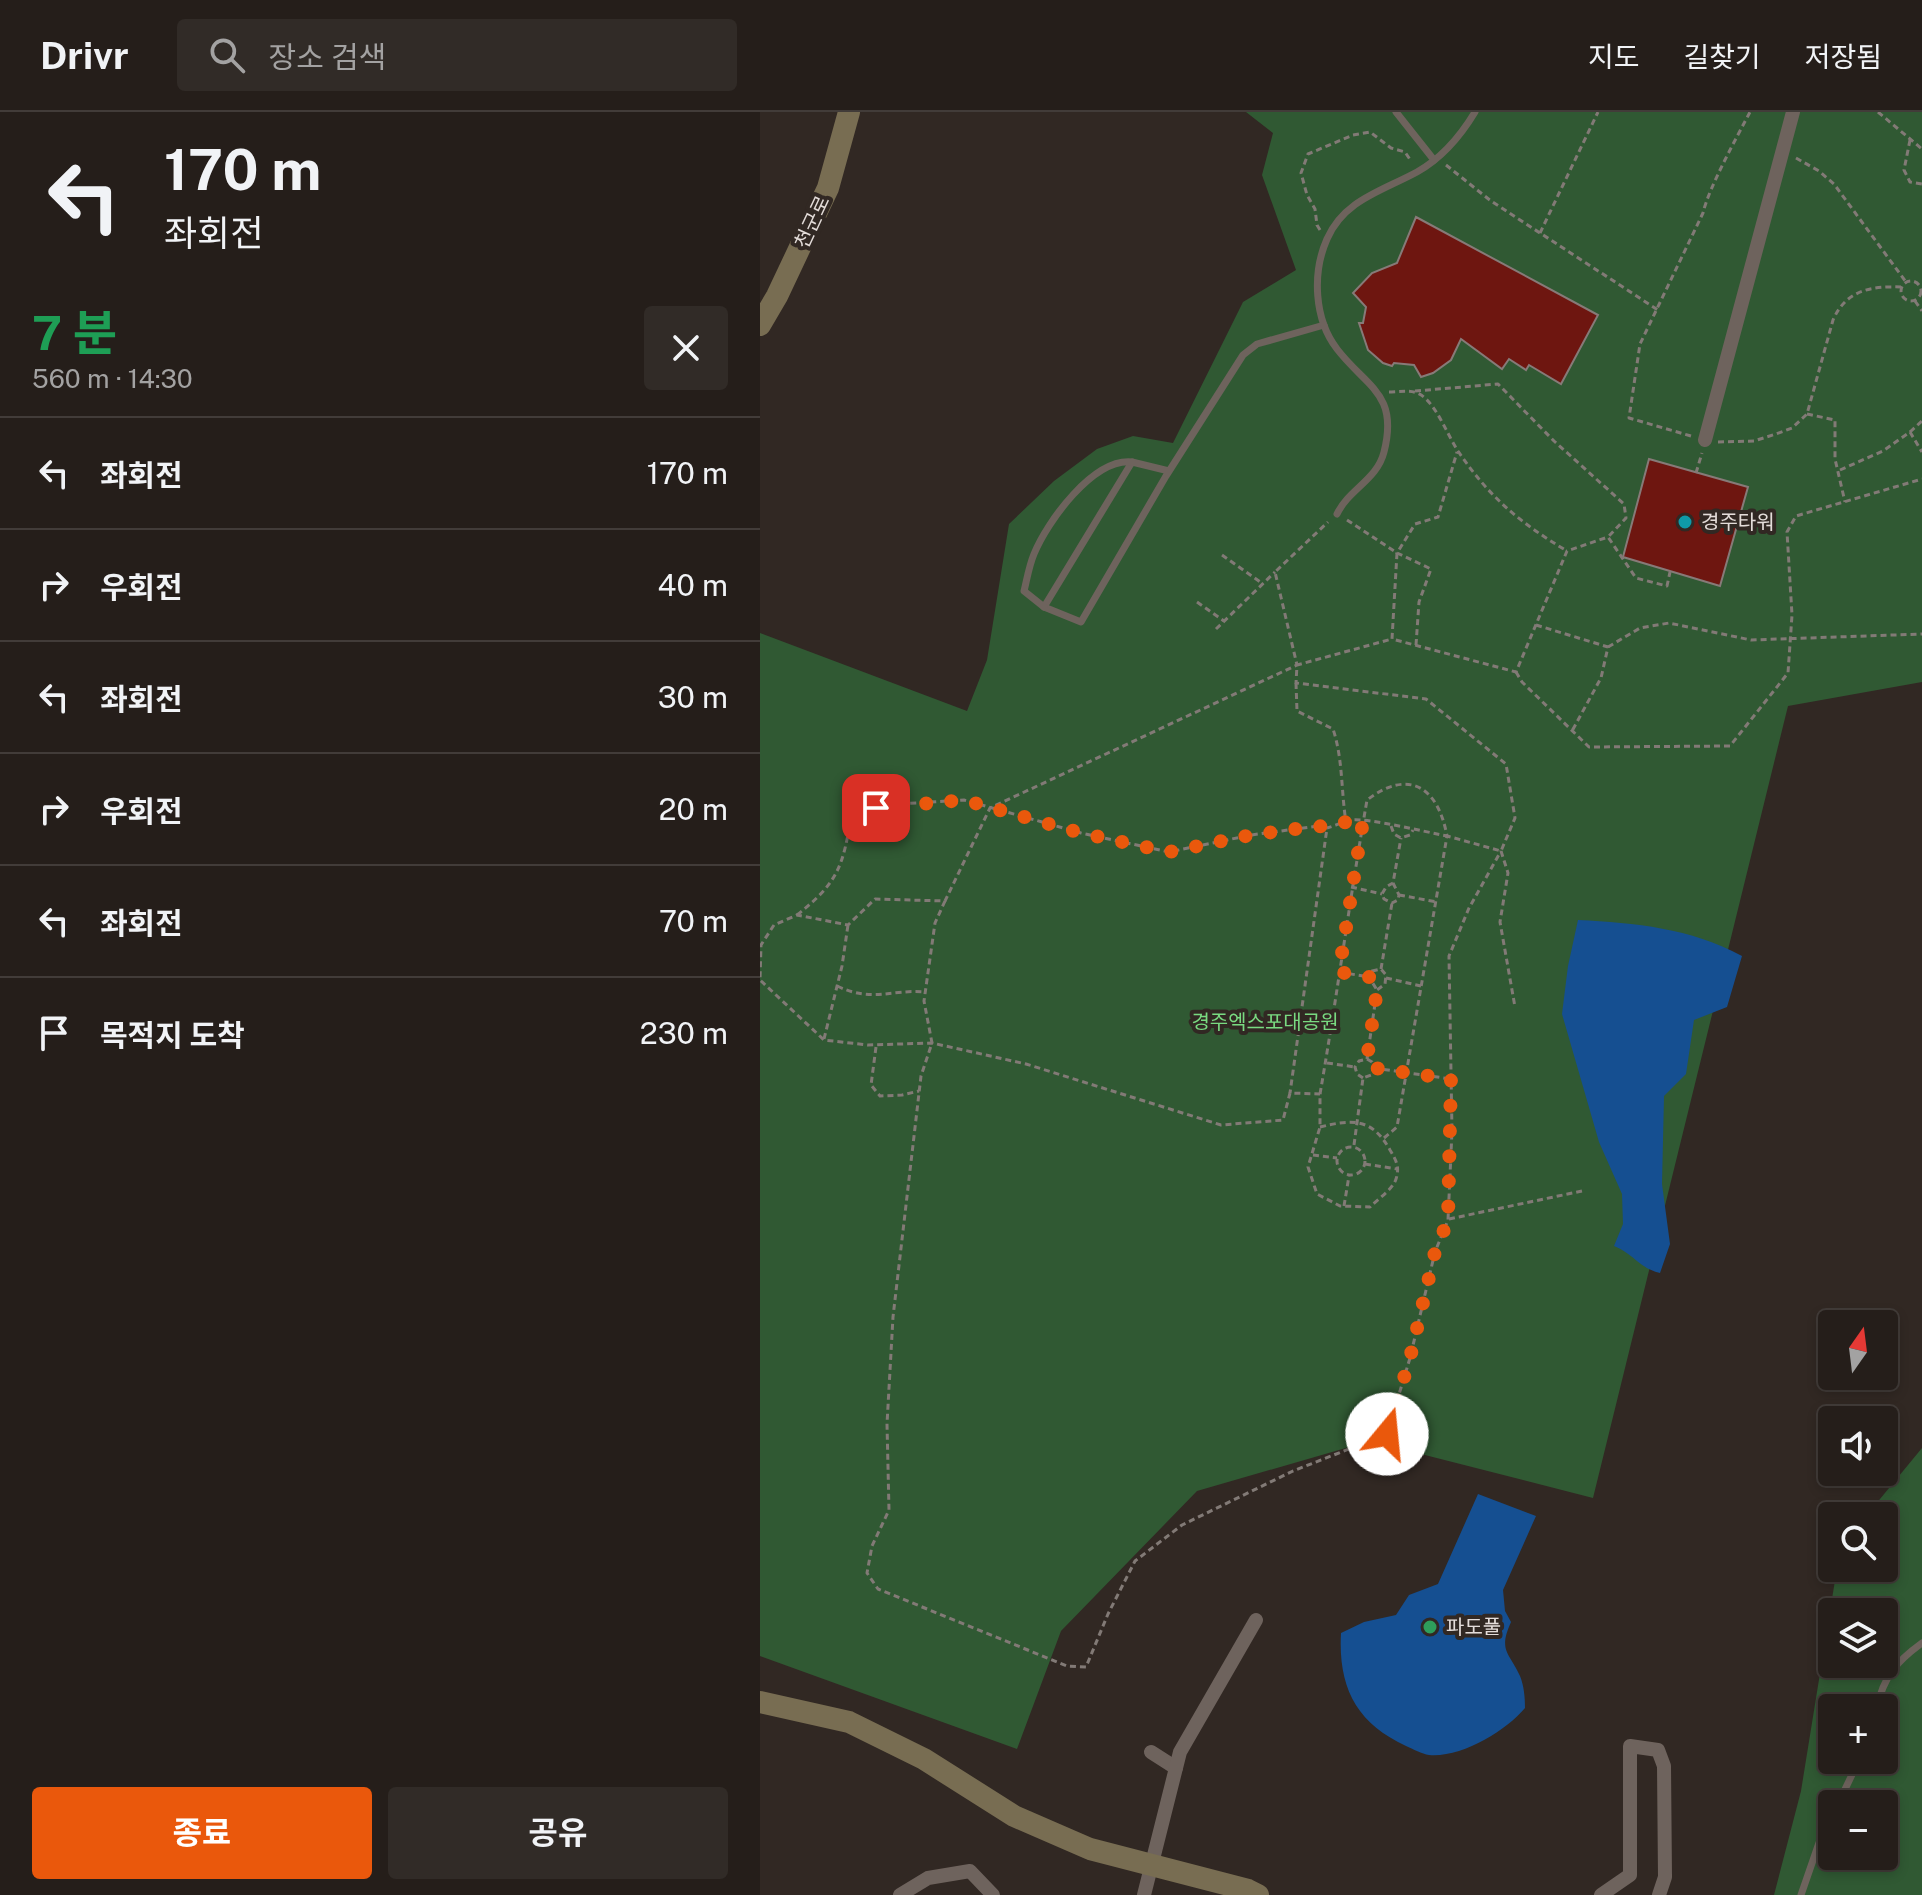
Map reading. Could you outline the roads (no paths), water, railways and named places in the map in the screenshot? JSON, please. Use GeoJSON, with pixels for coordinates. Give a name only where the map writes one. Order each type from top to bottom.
{"type":"FeatureCollection","features":[{"type":"Feature","properties":{"kind":"street","name":"천군로"},"geometry":{"type":"LineString","coordinates":[[760,325],[828,188],[849,112]]}},
{"type":"Feature","properties":{"kind":"street"},"geometry":{"type":"LineString","coordinates":[[1705,440],[1793,112]]}},
{"type":"Feature","properties":{"kind":"street"},"geometry":{"type":"LineString","coordinates":[[1144,1895],[1180,1752],[1256,1620]]}},
{"type":"Feature","properties":{"kind":"street"},"geometry":{"type":"LineString","coordinates":[[762,1705],[849,1722],[924,1759],[1014,1816],[1090,1849],[1258,1895]]}},
{"type":"Feature","properties":{"kind":"street"},"geometry":{"type":"LineString","coordinates":[[1601,1895],[1630,1875],[1630,1746],[1658,1750],[1664,1766],[1665,1877],[1659,1895]]}},
{"type":"Feature","properties":{"kind":"street"},"geometry":{"type":"LineString","coordinates":[[1151,1752],[1176,1768]]}},
{"type":"Feature","properties":{"kind":"street"},"geometry":{"type":"LineString","coordinates":[[900,1895],[928,1878],[970,1871],[993,1895]]}},
{"type":"Feature","properties":{"kind":"lane"},"geometry":{"type":"LineString","coordinates":[[1396,112],[1436,159]]}},
{"type":"Feature","properties":{"kind":"lane"},"geometry":{"type":"LineString","coordinates":[[1337,514],[1344,500],[1371,477],[1384,453],[1388,430],[1377,393],[1367,378],[1338,350],[1324,325],[1317,290],[1319,261],[1337,221],[1354,204],[1436,159],[1460,137],[1475,112]]}},
{"type":"Feature","properties":{"kind":"lane"},"geometry":{"type":"LineString","coordinates":[[1169,471],[1123,461],[1089,478],[1058,514],[1034,553],[1024,591],[1044,607],[1081,622],[1169,471],[1243,355],[1257,344],[1324,325]]}},
{"type":"Feature","properties":{"kind":"lane"},"geometry":{"type":"LineString","coordinates":[[1044,607],[1132,462]]}},
{"type":"Feature","properties":{"kind":"lane"},"geometry":{"type":"LineString","coordinates":[[1880,1694],[1892,1667],[1922,1643]]}},
{"type":"Feature","properties":{"kind":"lane"},"geometry":{"type":"LineString","coordinates":[[1801,1895],[1818,1846]]}},
{"type":"Feature","properties":{"kind":"water"},"geometry":{"type":"Polygon","coordinates":[[[1578,920],[1683,933],[1742,956],[1727,1007],[1694,1020],[1686,1074],[1664,1096],[1662,1184],[1670,1244],[1660,1273],[1614,1246],[1623,1224],[1622,1194],[1599,1142],[1562,1014],[1578,920]]]}},
{"type":"Feature","properties":{"kind":"water","name":"파도풀"},"geometry":{"type":"Polygon","coordinates":[[[1478,1494],[1536,1516],[1503,1590],[1505,1611],[1511,1622],[1505,1646],[1521,1680],[1525,1708],[1495,1734],[1468,1748],[1429,1755],[1389,1737],[1363,1714],[1347,1686],[1341,1633],[1364,1622],[1396,1615],[1409,1595],[1438,1584],[1478,1494]]]}},
{"type":"Feature","properties":{"kind":"place","name":"경주타워"},"geometry":{"type":"Point","coordinates":[1685,522]}},
{"type":"Feature","properties":{"kind":"place","name":"파도풀"},"geometry":{"type":"Point","coordinates":[1430,1627]}},
{"type":"Feature","properties":{"kind":"park label","name":"경주엑스포대공원"},"geometry":{"type":"Point","coordinates":[1265,1022]}}]}
